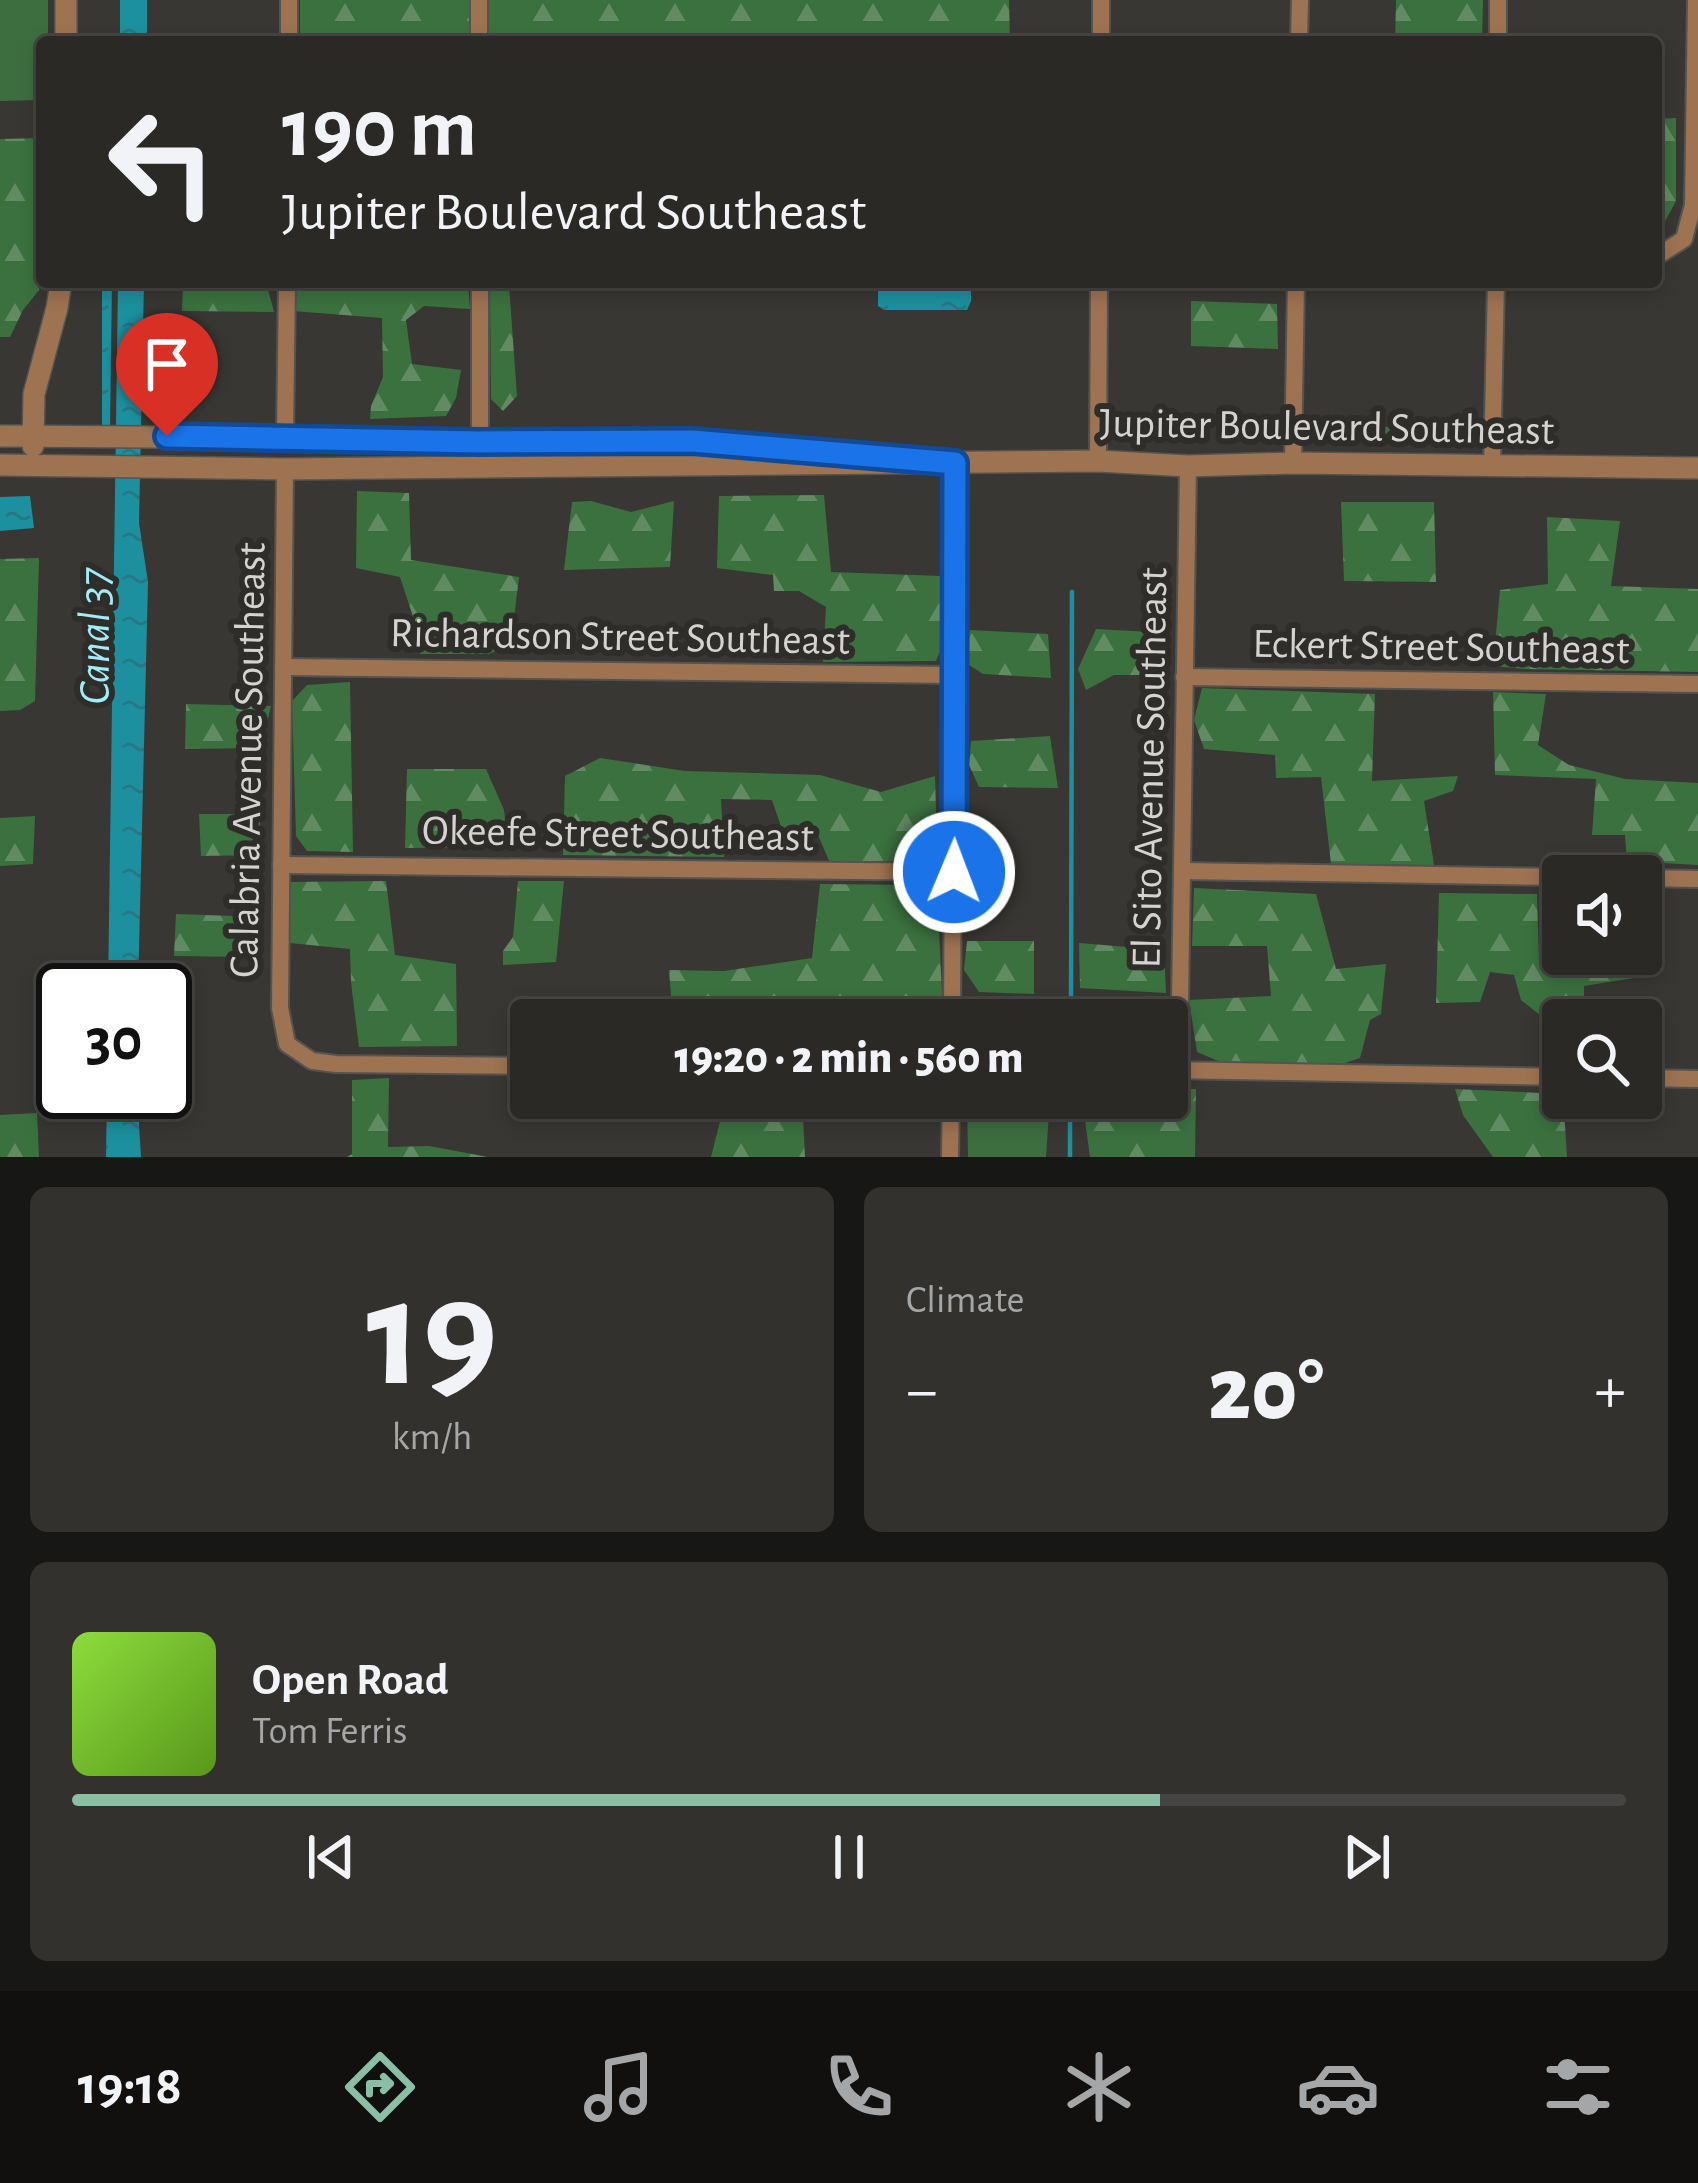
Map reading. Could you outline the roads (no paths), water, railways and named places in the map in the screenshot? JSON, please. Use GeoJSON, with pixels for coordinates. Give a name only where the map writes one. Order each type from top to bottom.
{"type":"FeatureCollection","features":[{"type":"Feature","properties":{"kind":"street"},"geometry":{"type":"LineString","coordinates":[[66,0],[66,36]]}},
{"type":"Feature","properties":{"kind":"street"},"geometry":{"type":"LineString","coordinates":[[289,0],[289,36]]}},
{"type":"Feature","properties":{"kind":"street"},"geometry":{"type":"LineString","coordinates":[[479,0],[479,36]]}},
{"type":"Feature","properties":{"kind":"street"},"geometry":{"type":"LineString","coordinates":[[1101,0],[1101,36]]}},
{"type":"Feature","properties":{"kind":"street"},"geometry":{"type":"LineString","coordinates":[[1299,36],[1300,0]]}},
{"type":"Feature","properties":{"kind":"street"},"geometry":{"type":"LineString","coordinates":[[1498,0],[1498,36]]}},
{"type":"Feature","properties":{"kind":"street"},"geometry":{"type":"LineString","coordinates":[[1662,253],[1684,239],[1693,205],[1696,0]]}},
{"type":"Feature","properties":{"kind":"street"},"geometry":{"type":"LineString","coordinates":[[32,465],[34,394],[60,288]]}},
{"type":"Feature","properties":{"kind":"street"},"geometry":{"type":"LineString","coordinates":[[285,438],[286,288]]}},
{"type":"Feature","properties":{"kind":"street"},"geometry":{"type":"LineString","coordinates":[[480,288],[480,468]]}},
{"type":"Feature","properties":{"kind":"street"},"geometry":{"type":"LineString","coordinates":[[1098,461],[1099,288]]}},
{"type":"Feature","properties":{"kind":"street"},"geometry":{"type":"LineString","coordinates":[[1293,463],[1296,288]]}},
{"type":"Feature","properties":{"kind":"street"},"geometry":{"type":"LineString","coordinates":[[1492,466],[1496,288]]}},
{"type":"Feature","properties":{"kind":"street","name":"Jupiter Boulevard Southeast"},"geometry":{"type":"LineString","coordinates":[[0,436],[692,441],[955,463]]}},
{"type":"Feature","properties":{"kind":"street","name":"Jupiter Boulevard Southeast"},"geometry":{"type":"LineString","coordinates":[[0,465],[285,469],[1098,461],[1188,466],[1698,468]]}},
{"type":"Feature","properties":{"kind":"street"},"geometry":{"type":"LineString","coordinates":[[952,999],[955,463]]}},
{"type":"Feature","properties":{"kind":"street","name":"El Sito Avenue Southeast"},"geometry":{"type":"LineString","coordinates":[[1177,999],[1183,871],[1188,466]]}},
{"type":"Feature","properties":{"kind":"street","name":"Calabria Avenue Southeast"},"geometry":{"type":"LineString","coordinates":[[285,469],[280,1008],[286,1044],[312,1061],[336,1064],[510,1066]]}},
{"type":"Feature","properties":{"kind":"street","name":"Richardson Street Southeast"},"geometry":{"type":"LineString","coordinates":[[283,667],[956,676]]}},
{"type":"Feature","properties":{"kind":"street","name":"Eckert Street Southeast"},"geometry":{"type":"LineString","coordinates":[[1184,677],[1698,684]]}},
{"type":"Feature","properties":{"kind":"street","name":"Okeefe Street Southeast"},"geometry":{"type":"LineString","coordinates":[[281,865],[954,872]]}},
{"type":"Feature","properties":{"kind":"street"},"geometry":{"type":"LineString","coordinates":[[1183,871],[1542,877]]}},
{"type":"Feature","properties":{"kind":"street"},"geometry":{"type":"LineString","coordinates":[[1662,878],[1698,878]]}},
{"type":"Feature","properties":{"kind":"street"},"geometry":{"type":"LineString","coordinates":[[1188,1070],[1542,1077]]}},
{"type":"Feature","properties":{"kind":"street"},"geometry":{"type":"LineString","coordinates":[[1662,1078],[1698,1079]]}},
{"type":"Feature","properties":{"kind":"street"},"geometry":{"type":"LineString","coordinates":[[950,1157],[951,1119]]}},
{"type":"Feature","properties":{"kind":"water"},"geometry":{"type":"Polygon","coordinates":[[[120,0],[147,0],[147,36],[120,36],[120,0]]]}},
{"type":"Feature","properties":{"kind":"water"},"geometry":{"type":"Polygon","coordinates":[[[102,288],[112,288],[110,427],[102,427],[102,288]]]}},
{"type":"Feature","properties":{"kind":"water"},"geometry":{"type":"Polygon","coordinates":[[[118,288],[144,288],[139,523],[148,582],[139,963],[108,963],[118,288]]]}},
{"type":"Feature","properties":{"kind":"water"},"geometry":{"type":"Polygon","coordinates":[[[878,288],[971,288],[967,310],[884,310],[878,306],[878,288]]]}},
{"type":"Feature","properties":{"kind":"water"},"geometry":{"type":"Polygon","coordinates":[[[30,496],[34,528],[0,531],[0,497],[30,496]]]}},
{"type":"Feature","properties":{"kind":"water"},"geometry":{"type":"Polygon","coordinates":[[[107,1119],[139,1119],[141,1157],[106,1157],[107,1119]]]}},
{"type":"Feature","properties":{"kind":"waterway"},"geometry":{"type":"LineString","coordinates":[[1071,999],[1072,592]]}},
{"type":"Feature","properties":{"kind":"waterway"},"geometry":{"type":"LineString","coordinates":[[1070,1119],[1070,1157]]}},
{"type":"Feature","properties":{"kind":"water label","name":"Canal 37"},"geometry":{"type":"Point","coordinates":[93,636]}}]}
